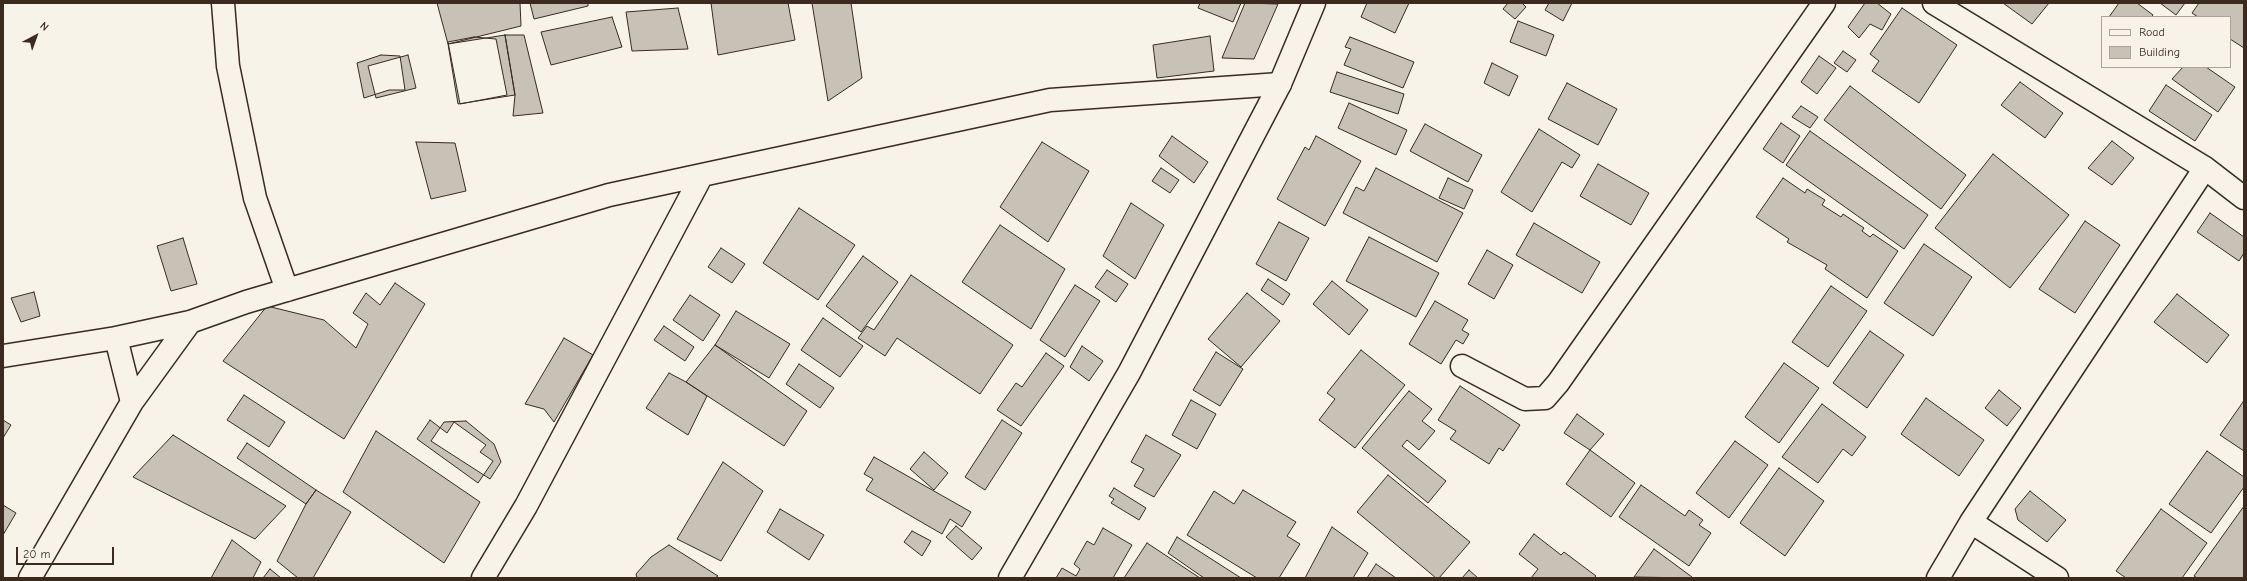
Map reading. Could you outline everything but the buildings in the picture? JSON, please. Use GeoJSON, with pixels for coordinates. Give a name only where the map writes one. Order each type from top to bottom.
{"type":"FeatureCollection","features":[{"type":"Feature","properties":{"kind":"street"},"geometry":{"type":"LineString","coordinates":[[223,3],[228,66],[255,198],[287,290]]}},
{"type":"Feature","properties":{"kind":"street"},"geometry":{"type":"LineString","coordinates":[[1010,578],[1129,373],[1280,84],[1314,3]]}},
{"type":"Feature","properties":{"kind":"street"},"geometry":{"type":"LineString","coordinates":[[1462,366],[1526,399],[1545,398],[1558,383],[1824,3]]}},
{"type":"Feature","properties":{"kind":"street"},"geometry":{"type":"LineString","coordinates":[[1934,3],[2205,168],[2244,198]]}},
{"type":"Feature","properties":{"kind":"street"},"geometry":{"type":"LineString","coordinates":[[3,356],[116,338],[190,322],[287,290],[609,195],[1050,100],[1280,84]]}},
{"type":"Feature","properties":{"kind":"street"},"geometry":{"type":"LineString","coordinates":[[1938,578],[1971,522],[2205,168]]}},
{"type":"Feature","properties":{"kind":"street"},"geometry":{"type":"LineString","coordinates":[[483,578],[526,506],[702,175]]}},
{"type":"Feature","properties":{"kind":"street"},"geometry":{"type":"LineString","coordinates":[[30,578],[132,402],[190,322]]}},
{"type":"Feature","properties":{"kind":"street"},"geometry":{"type":"LineString","coordinates":[[116,338],[132,402]]}},
{"type":"Feature","properties":{"kind":"street"},"geometry":{"type":"LineString","coordinates":[[1971,522],[2058,578]]}}]}
